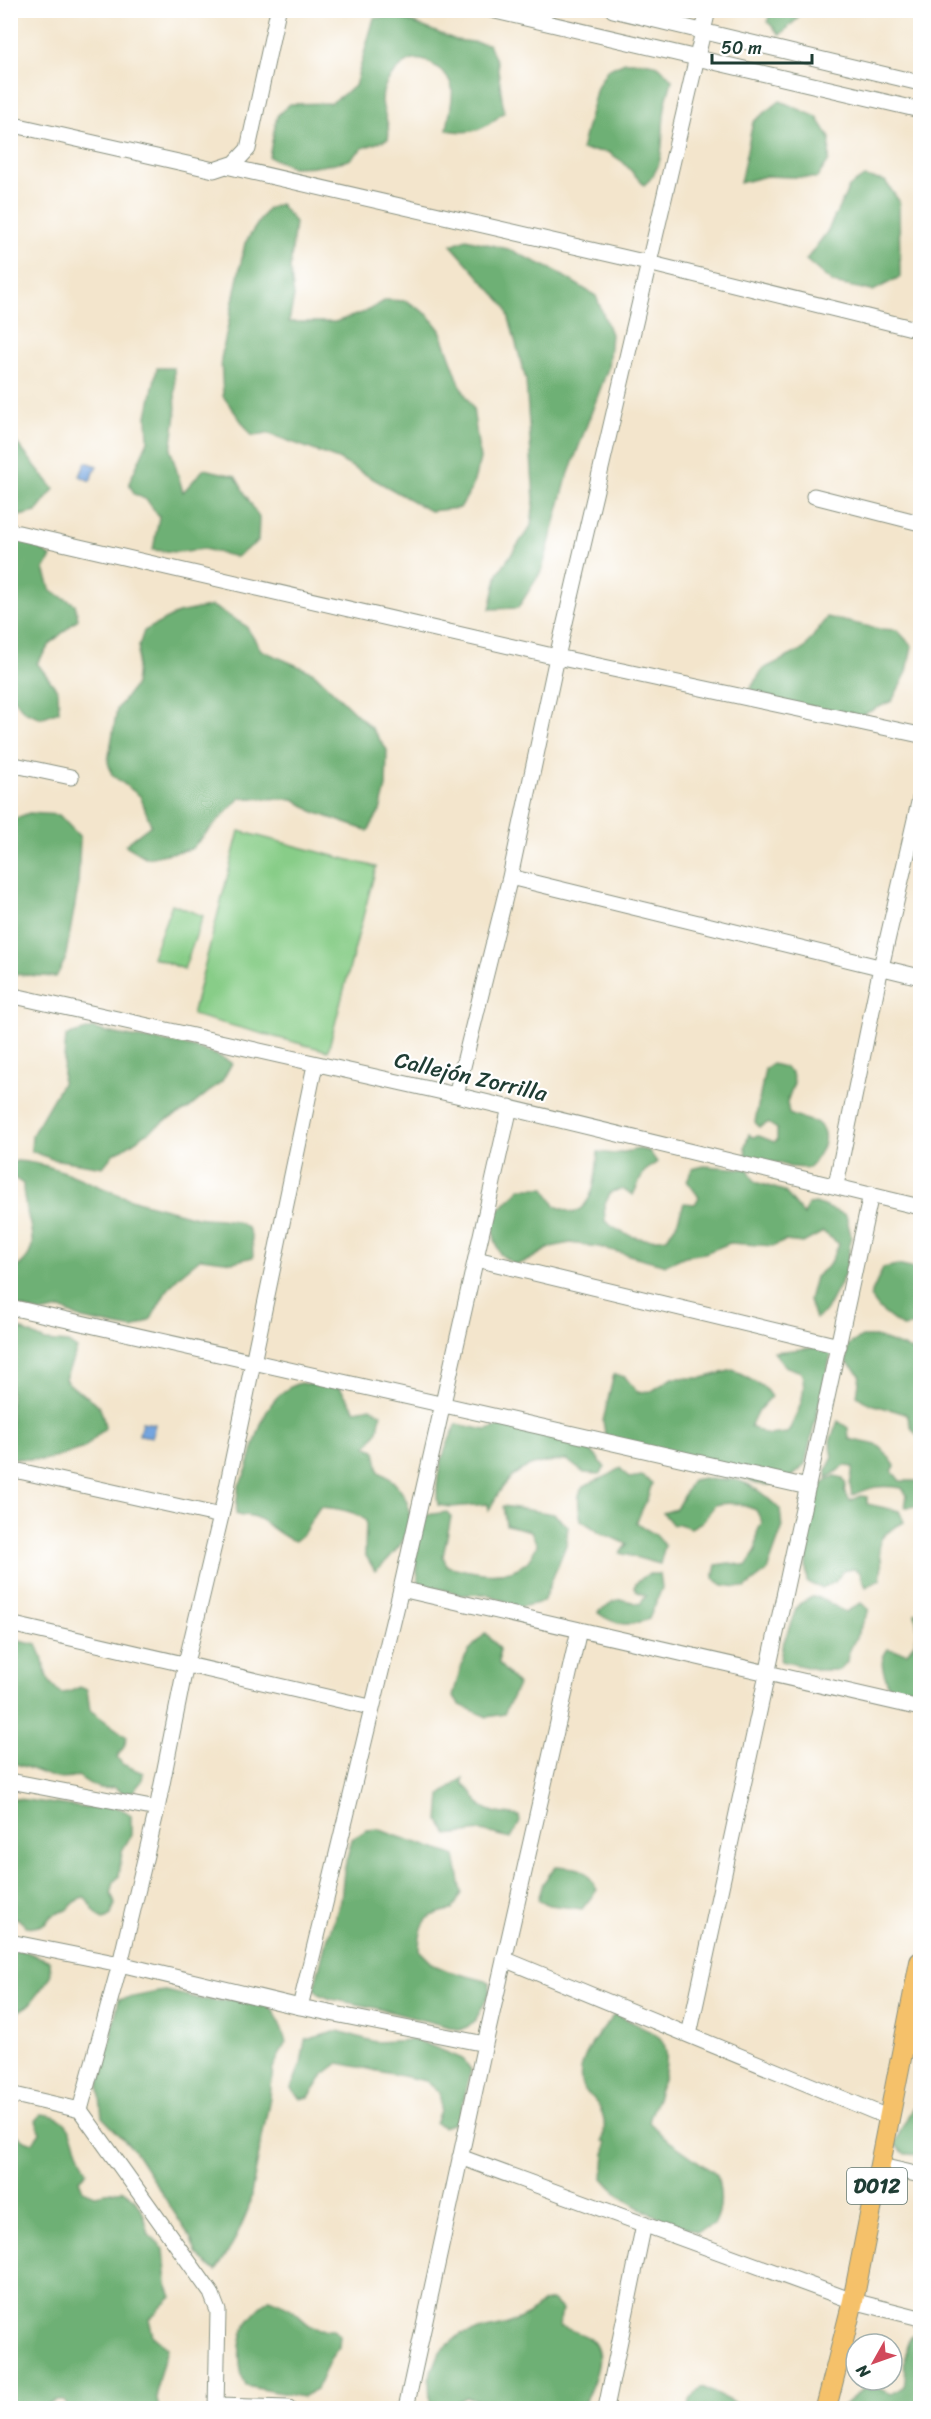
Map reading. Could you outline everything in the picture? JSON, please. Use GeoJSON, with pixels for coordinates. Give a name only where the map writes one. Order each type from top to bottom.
{"type":"FeatureCollection","features":[{"type":"Feature","properties":{"kind":"main road","name":"D012"},"geometry":{"type":"LineString","coordinates":[[826,2409],[853,2301],[921,1962]]}},
{"type":"Feature","properties":{"kind":"street"},"geometry":{"type":"LineString","coordinates":[[10,124],[214,170],[235,163],[248,149],[278,10]]}},
{"type":"Feature","properties":{"kind":"street"},"geometry":{"type":"LineString","coordinates":[[491,10],[921,110]]}},
{"type":"Feature","properties":{"kind":"street"},"geometry":{"type":"LineString","coordinates":[[613,10],[921,83]]}},
{"type":"Feature","properties":{"kind":"street"},"geometry":{"type":"LineString","coordinates":[[456,1095],[510,877],[556,657],[708,10]]}},
{"type":"Feature","properties":{"kind":"street"},"geometry":{"type":"LineString","coordinates":[[226,166],[648,263],[921,330]]}},
{"type":"Feature","properties":{"kind":"street"},"geometry":{"type":"LineString","coordinates":[[814,496],[921,523]]}},
{"type":"Feature","properties":{"kind":"street"},"geometry":{"type":"LineString","coordinates":[[10,531],[556,657],[921,735]]}},
{"type":"Feature","properties":{"kind":"street"},"geometry":{"type":"LineString","coordinates":[[10,764],[71,777]]}},
{"type":"Feature","properties":{"kind":"street"},"geometry":{"type":"LineString","coordinates":[[836,1185],[881,967],[921,798]]}},
{"type":"Feature","properties":{"kind":"street"},"geometry":{"type":"LineString","coordinates":[[510,877],[921,977]]}},
{"type":"Feature","properties":{"kind":"street","name":"Callejón Zorrilla"},"geometry":{"type":"LineString","coordinates":[[10,995],[510,1107],[921,1207]]}},
{"type":"Feature","properties":{"kind":"street"},"geometry":{"type":"LineString","coordinates":[[80,2110],[120,1964],[157,1809],[186,1663],[221,1516],[315,1065]]}},
{"type":"Feature","properties":{"kind":"street"},"geometry":{"type":"LineString","coordinates":[[300,2007],[370,1707],[401,1589],[510,1107]]}},
{"type":"Feature","properties":{"kind":"street"},"geometry":{"type":"LineString","coordinates":[[689,2035],[871,1194]]}},
{"type":"Feature","properties":{"kind":"street"},"geometry":{"type":"LineString","coordinates":[[476,1259],[839,1346]]}},
{"type":"Feature","properties":{"kind":"street"},"geometry":{"type":"LineString","coordinates":[[10,1307],[808,1487]]}},
{"type":"Feature","properties":{"kind":"street"},"geometry":{"type":"LineString","coordinates":[[10,1469],[221,1516]]}},
{"type":"Feature","properties":{"kind":"street"},"geometry":{"type":"LineString","coordinates":[[401,1589],[921,1708]]}},
{"type":"Feature","properties":{"kind":"street"},"geometry":{"type":"LineString","coordinates":[[10,1624],[370,1707]]}},
{"type":"Feature","properties":{"kind":"street"},"geometry":{"type":"LineString","coordinates":[[406,2409],[485,2044],[579,1630]]}},
{"type":"Feature","properties":{"kind":"street"},"geometry":{"type":"LineString","coordinates":[[10,1781],[157,1809]]}},
{"type":"Feature","properties":{"kind":"street"},"geometry":{"type":"LineString","coordinates":[[10,1942],[120,1964],[300,2007],[485,2044]]}},
{"type":"Feature","properties":{"kind":"street"},"geometry":{"type":"LineString","coordinates":[[504,1959],[890,2118]]}},
{"type":"Feature","properties":{"kind":"street"},"geometry":{"type":"LineString","coordinates":[[10,2094],[80,2110],[212,2294],[218,2311],[216,2407],[289,2409]]}},
{"type":"Feature","properties":{"kind":"street"},"geometry":{"type":"LineString","coordinates":[[460,2157],[853,2301],[921,2318]]}},
{"type":"Feature","properties":{"kind":"street"},"geometry":{"type":"LineString","coordinates":[[881,2166],[921,2175]]}},
{"type":"Feature","properties":{"kind":"street"},"geometry":{"type":"LineString","coordinates":[[606,2409],[644,2224]]}},
{"type":"Feature","properties":{"kind":"green space"},"geometry":{"type":"Polygon","coordinates":[[[770,10],[801,11],[797,19],[780,35],[768,22],[770,10]]]}},
{"type":"Feature","properties":{"kind":"green space"},"geometry":{"type":"Polygon","coordinates":[[[396,16],[456,40],[488,44],[497,62],[504,112],[478,130],[464,132],[447,130],[452,97],[450,83],[443,72],[431,64],[413,60],[395,72],[384,89],[382,102],[389,132],[388,139],[363,148],[349,160],[321,166],[292,167],[269,157],[277,116],[290,104],[331,103],[355,86],[374,18],[396,16]]]}},
{"type":"Feature","properties":{"kind":"green space"},"geometry":{"type":"Polygon","coordinates":[[[625,62],[652,64],[672,80],[666,105],[660,160],[652,177],[644,185],[623,162],[608,152],[581,150],[597,87],[607,70],[625,62]]]}},
{"type":"Feature","properties":{"kind":"green space"},"geometry":{"type":"Polygon","coordinates":[[[780,101],[817,117],[830,138],[829,160],[817,178],[766,176],[740,183],[753,122],[780,101]]]}},
{"type":"Feature","properties":{"kind":"green space"},"geometry":{"type":"Polygon","coordinates":[[[864,177],[885,181],[899,201],[900,277],[873,291],[833,283],[806,260],[827,232],[849,187],[864,177]]]}},
{"type":"Feature","properties":{"kind":"green space"},"geometry":{"type":"Polygon","coordinates":[[[280,204],[295,222],[290,269],[294,296],[289,322],[335,322],[365,312],[386,300],[407,301],[427,314],[440,330],[461,387],[473,408],[480,459],[472,488],[460,508],[430,511],[338,459],[267,433],[252,436],[223,396],[221,359],[245,243],[267,209],[280,204]]]}},
{"type":"Feature","properties":{"kind":"green space"},"geometry":{"type":"Polygon","coordinates":[[[466,239],[508,249],[555,271],[596,296],[611,334],[608,368],[566,481],[542,570],[518,608],[490,609],[498,573],[531,526],[534,500],[526,380],[506,307],[451,245],[466,239]]]}},
{"type":"Feature","properties":{"kind":"green space"},"geometry":{"type":"Polygon","coordinates":[[[157,368],[174,368],[176,414],[171,451],[183,492],[204,469],[235,476],[259,518],[258,541],[236,557],[204,549],[176,552],[153,550],[159,517],[147,500],[134,494],[129,483],[148,441],[147,416],[157,368]]]}},
{"type":"Feature","properties":{"kind":"green space"},"geometry":{"type":"Polygon","coordinates":[[[10,431],[15,441],[54,489],[36,512],[11,518],[10,431]]]}},
{"type":"Feature","properties":{"kind":"green space"},"geometry":{"type":"Polygon","coordinates":[[[23,535],[51,557],[44,569],[51,591],[75,604],[78,619],[51,643],[37,663],[58,691],[59,711],[41,718],[24,711],[11,695],[10,541],[23,535]]]}},
{"type":"Feature","properties":{"kind":"green space"},"geometry":{"type":"Polygon","coordinates":[[[212,606],[246,626],[261,650],[314,673],[372,729],[387,750],[386,787],[380,811],[368,831],[314,812],[294,799],[240,798],[191,849],[147,858],[125,845],[151,825],[140,796],[112,775],[108,762],[117,709],[135,685],[139,646],[144,631],[178,613],[212,606]]]}},
{"type":"Feature","properties":{"kind":"green space"},"geometry":{"type":"Polygon","coordinates":[[[827,617],[879,629],[897,630],[912,646],[907,672],[892,701],[858,717],[814,715],[750,689],[763,669],[804,649],[827,617]]]}},
{"type":"Feature","properties":{"kind":"green space"},"geometry":{"type":"Polygon","coordinates":[[[29,813],[59,815],[80,837],[78,888],[65,960],[56,977],[11,974],[11,820],[29,813]]]}},
{"type":"Feature","properties":{"kind":"green space"},"geometry":{"type":"Polygon","coordinates":[[[239,831],[376,867],[328,1051],[192,1015],[239,831]]]}},
{"type":"Feature","properties":{"kind":"green space"},"geometry":{"type":"Polygon","coordinates":[[[172,904],[203,916],[184,969],[152,957],[172,904]]]}},
{"type":"Feature","properties":{"kind":"green space"},"geometry":{"type":"Polygon","coordinates":[[[93,1028],[197,1048],[232,1063],[222,1081],[188,1109],[114,1153],[103,1167],[52,1159],[31,1151],[32,1135],[62,1083],[66,1036],[93,1028]]]}},
{"type":"Feature","properties":{"kind":"green space"},"geometry":{"type":"Polygon","coordinates":[[[772,1064],[784,1067],[792,1073],[794,1083],[787,1102],[789,1114],[816,1122],[824,1133],[820,1152],[809,1168],[747,1160],[745,1146],[749,1134],[752,1137],[759,1136],[777,1141],[777,1129],[768,1123],[759,1127],[755,1122],[765,1069],[772,1064]]]}},
{"type":"Feature","properties":{"kind":"green space"},"geometry":{"type":"Polygon","coordinates":[[[639,1149],[649,1151],[657,1162],[644,1172],[633,1195],[622,1189],[611,1192],[604,1206],[605,1221],[619,1231],[634,1237],[667,1238],[677,1223],[684,1203],[695,1204],[699,1197],[687,1181],[692,1169],[704,1166],[748,1169],[755,1182],[784,1191],[804,1215],[808,1204],[816,1203],[846,1215],[851,1236],[846,1272],[825,1312],[815,1319],[809,1300],[815,1277],[829,1265],[839,1244],[823,1232],[803,1243],[785,1241],[774,1246],[730,1243],[705,1253],[685,1256],[666,1265],[599,1247],[570,1243],[551,1247],[515,1265],[500,1254],[494,1237],[494,1219],[500,1209],[520,1188],[545,1188],[555,1206],[573,1213],[581,1209],[590,1196],[595,1179],[598,1152],[614,1154],[639,1149]]]}},
{"type":"Feature","properties":{"kind":"green space"},"geometry":{"type":"Polygon","coordinates":[[[16,1161],[50,1167],[147,1204],[196,1217],[235,1221],[249,1230],[253,1257],[233,1262],[201,1258],[179,1276],[166,1292],[151,1319],[133,1329],[82,1319],[61,1309],[40,1313],[11,1304],[11,1271],[30,1253],[32,1243],[23,1184],[11,1176],[10,1166],[16,1161]]]}},
{"type":"Feature","properties":{"kind":"green space"},"geometry":{"type":"Polygon","coordinates":[[[897,1265],[920,1270],[919,1325],[902,1327],[880,1310],[870,1297],[883,1268],[897,1265]]]}},
{"type":"Feature","properties":{"kind":"green space"},"geometry":{"type":"Polygon","coordinates":[[[10,1324],[45,1341],[68,1343],[77,1349],[65,1379],[96,1403],[103,1416],[105,1428],[84,1448],[41,1460],[11,1458],[10,1324]]]}},
{"type":"Feature","properties":{"kind":"green space"},"geometry":{"type":"Polygon","coordinates":[[[862,1337],[876,1337],[920,1353],[920,1439],[912,1429],[907,1415],[868,1403],[857,1396],[860,1375],[846,1361],[848,1345],[862,1337]]]}},
{"type":"Feature","properties":{"kind":"green space"},"geometry":{"type":"Polygon","coordinates":[[[820,1347],[832,1350],[805,1464],[786,1480],[772,1485],[755,1483],[606,1439],[603,1421],[614,1374],[625,1377],[637,1392],[652,1391],[672,1378],[702,1378],[733,1370],[764,1387],[771,1397],[758,1411],[750,1427],[768,1435],[787,1433],[801,1403],[803,1379],[801,1372],[785,1366],[774,1352],[820,1347]]]}},
{"type":"Feature","properties":{"kind":"green space"},"geometry":{"type":"Polygon","coordinates":[[[300,1383],[340,1388],[355,1410],[371,1407],[381,1414],[378,1430],[367,1447],[375,1450],[379,1472],[393,1482],[404,1496],[408,1504],[410,1522],[403,1541],[375,1571],[365,1554],[366,1521],[351,1512],[320,1507],[306,1530],[295,1541],[255,1517],[236,1514],[239,1486],[247,1469],[263,1418],[277,1397],[300,1383]]]}},
{"type":"Feature","properties":{"kind":"green space"},"geometry":{"type":"Polygon","coordinates":[[[838,1421],[848,1428],[849,1439],[880,1447],[895,1466],[892,1471],[900,1481],[920,1481],[920,1506],[905,1507],[907,1496],[902,1488],[876,1487],[852,1496],[850,1485],[853,1467],[845,1466],[827,1478],[827,1469],[833,1457],[830,1441],[838,1421]]]}},
{"type":"Feature","properties":{"kind":"green space"},"geometry":{"type":"Polygon","coordinates":[[[512,1423],[552,1432],[576,1441],[597,1457],[605,1468],[599,1474],[584,1473],[567,1460],[551,1461],[527,1467],[518,1472],[503,1487],[488,1512],[488,1504],[451,1507],[438,1505],[437,1484],[441,1463],[457,1424],[486,1430],[512,1423]]]}},
{"type":"Feature","properties":{"kind":"green space"},"geometry":{"type":"Polygon","coordinates":[[[620,1468],[629,1478],[642,1476],[652,1483],[636,1523],[656,1535],[665,1545],[660,1564],[620,1553],[627,1544],[601,1533],[581,1520],[579,1495],[582,1489],[620,1468]]]}},
{"type":"Feature","properties":{"kind":"green space"},"geometry":{"type":"Polygon","coordinates":[[[835,1476],[843,1478],[846,1485],[844,1491],[850,1501],[861,1496],[867,1497],[867,1504],[899,1511],[904,1522],[880,1541],[882,1568],[880,1580],[866,1587],[859,1571],[853,1569],[843,1571],[835,1582],[822,1588],[807,1583],[806,1538],[810,1503],[818,1489],[835,1476]]]}},
{"type":"Feature","properties":{"kind":"green space"},"geometry":{"type":"Polygon","coordinates":[[[703,1478],[743,1482],[760,1492],[780,1509],[782,1529],[767,1571],[745,1588],[723,1585],[713,1578],[716,1565],[729,1563],[746,1566],[756,1551],[757,1533],[762,1522],[756,1510],[736,1504],[715,1505],[702,1522],[691,1528],[679,1524],[673,1525],[663,1513],[676,1509],[692,1480],[703,1478]]]}},
{"type":"Feature","properties":{"kind":"green space"},"geometry":{"type":"Polygon","coordinates":[[[503,1506],[554,1514],[568,1526],[566,1545],[543,1602],[520,1607],[486,1594],[461,1595],[419,1583],[411,1537],[426,1515],[447,1512],[451,1517],[443,1556],[447,1566],[477,1572],[499,1573],[518,1568],[527,1562],[537,1545],[531,1531],[506,1525],[503,1506]]]}},
{"type":"Feature","properties":{"kind":"green space"},"geometry":{"type":"Polygon","coordinates":[[[648,1574],[660,1574],[662,1588],[649,1619],[623,1624],[611,1621],[598,1613],[618,1600],[640,1604],[646,1596],[636,1591],[634,1587],[648,1574]]]}},
{"type":"Feature","properties":{"kind":"green space"},"geometry":{"type":"Polygon","coordinates":[[[812,1597],[821,1599],[846,1612],[861,1603],[869,1610],[848,1654],[847,1662],[839,1670],[820,1670],[780,1661],[782,1647],[796,1609],[799,1604],[812,1597]]]}},
{"type":"Feature","properties":{"kind":"green space"},"geometry":{"type":"Polygon","coordinates":[[[920,1611],[920,1692],[906,1695],[889,1689],[882,1664],[884,1654],[888,1649],[907,1653],[911,1648],[917,1635],[915,1614],[920,1611]]]}},
{"type":"Feature","properties":{"kind":"green space"},"geometry":{"type":"Polygon","coordinates":[[[486,1633],[499,1649],[499,1664],[518,1685],[504,1714],[487,1717],[460,1705],[453,1697],[463,1662],[471,1648],[486,1633]]]}},
{"type":"Feature","properties":{"kind":"green space"},"geometry":{"type":"Polygon","coordinates":[[[10,1639],[37,1645],[41,1652],[46,1675],[54,1687],[61,1693],[80,1687],[87,1690],[90,1710],[127,1737],[117,1757],[122,1764],[143,1773],[142,1781],[129,1796],[113,1787],[104,1789],[95,1786],[78,1776],[61,1779],[11,1763],[10,1639]]]}},
{"type":"Feature","properties":{"kind":"green space"},"geometry":{"type":"Polygon","coordinates":[[[463,1778],[463,1784],[486,1809],[519,1816],[520,1822],[511,1838],[481,1831],[448,1835],[439,1821],[441,1795],[463,1778]]]}},
{"type":"Feature","properties":{"kind":"green space"},"geometry":{"type":"Polygon","coordinates":[[[11,1798],[86,1808],[97,1805],[109,1806],[131,1815],[131,1835],[122,1851],[119,1876],[114,1882],[111,1893],[115,1904],[111,1915],[103,1920],[85,1897],[80,1898],[66,1910],[51,1916],[45,1924],[35,1927],[26,1926],[17,1918],[11,1918],[11,1798]]]}},
{"type":"Feature","properties":{"kind":"green space"},"geometry":{"type":"Polygon","coordinates":[[[378,1829],[455,1856],[462,1893],[452,1910],[435,1914],[425,1921],[419,1950],[434,1965],[490,1982],[490,1992],[474,2023],[461,2030],[331,1999],[318,1994],[314,1988],[325,1946],[341,1900],[344,1871],[352,1839],[367,1830],[378,1829]]]}},
{"type":"Feature","properties":{"kind":"green space"},"geometry":{"type":"Polygon","coordinates":[[[556,1866],[581,1870],[593,1882],[597,1890],[582,1909],[550,1905],[538,1900],[543,1883],[556,1866]]]}},
{"type":"Feature","properties":{"kind":"green space"},"geometry":{"type":"Polygon","coordinates":[[[11,1949],[24,1951],[50,1961],[51,1976],[29,2005],[11,2016],[11,1949]]]}},
{"type":"Feature","properties":{"kind":"green space"},"geometry":{"type":"Polygon","coordinates":[[[166,1991],[200,1999],[217,2001],[231,1999],[269,2004],[278,2019],[286,2042],[273,2068],[270,2097],[248,2210],[233,2244],[216,2271],[197,2255],[190,2237],[134,2150],[102,2117],[99,2087],[119,1999],[166,1991]]]}},
{"type":"Feature","properties":{"kind":"green space"},"geometry":{"type":"Polygon","coordinates":[[[615,2014],[657,2036],[665,2046],[666,2067],[649,2122],[665,2138],[717,2175],[720,2200],[717,2219],[714,2225],[698,2232],[634,2205],[603,2178],[606,2142],[603,2141],[604,2118],[600,2108],[583,2088],[581,2068],[589,2048],[615,2014]]]}},
{"type":"Feature","properties":{"kind":"green space"},"geometry":{"type":"Polygon","coordinates":[[[338,2031],[376,2042],[413,2040],[463,2059],[471,2070],[459,2119],[444,2127],[435,2123],[440,2110],[440,2093],[426,2081],[339,2063],[323,2075],[309,2097],[300,2099],[291,2088],[301,2064],[305,2040],[338,2031]]]}},
{"type":"Feature","properties":{"kind":"green space"},"geometry":{"type":"Polygon","coordinates":[[[913,2107],[920,2109],[920,2155],[905,2154],[895,2144],[913,2107]]]}},
{"type":"Feature","properties":{"kind":"green space"},"geometry":{"type":"Polygon","coordinates":[[[11,2112],[15,2119],[12,2131],[24,2140],[33,2143],[40,2133],[36,2121],[41,2114],[62,2120],[73,2135],[87,2172],[79,2180],[83,2190],[95,2195],[123,2190],[134,2198],[144,2215],[149,2235],[164,2249],[167,2284],[172,2297],[149,2319],[153,2336],[167,2348],[157,2385],[159,2408],[69,2408],[64,2401],[56,2401],[43,2408],[11,2408],[11,2112]]]}},
{"type":"Feature","properties":{"kind":"green space"},"geometry":{"type":"Polygon","coordinates":[[[269,2299],[291,2309],[313,2327],[333,2330],[340,2336],[339,2347],[330,2359],[317,2389],[302,2397],[246,2386],[243,2379],[240,2362],[242,2335],[249,2320],[269,2299]]]}},
{"type":"Feature","properties":{"kind":"green space"},"geometry":{"type":"Polygon","coordinates":[[[552,2300],[562,2310],[559,2326],[587,2337],[598,2352],[597,2371],[582,2408],[507,2408],[504,2405],[466,2397],[445,2408],[430,2403],[429,2379],[440,2352],[461,2334],[506,2325],[529,2314],[543,2302],[552,2300]]]}},
{"type":"Feature","properties":{"kind":"green space"},"geometry":{"type":"Polygon","coordinates":[[[917,2331],[920,2332],[920,2408],[840,2408],[859,2392],[892,2394],[904,2392],[906,2348],[911,2336],[917,2331]]]}},
{"type":"Feature","properties":{"kind":"green space"},"geometry":{"type":"Polygon","coordinates":[[[702,2387],[740,2408],[689,2408],[690,2400],[702,2387]]]}},
{"type":"Feature","properties":{"kind":"water"},"geometry":{"type":"Polygon","coordinates":[[[86,462],[97,466],[90,481],[80,476],[86,462]]]}},
{"type":"Feature","properties":{"kind":"water"},"geometry":{"type":"Polygon","coordinates":[[[142,1422],[155,1424],[152,1437],[139,1435],[142,1422]]]}}]}
